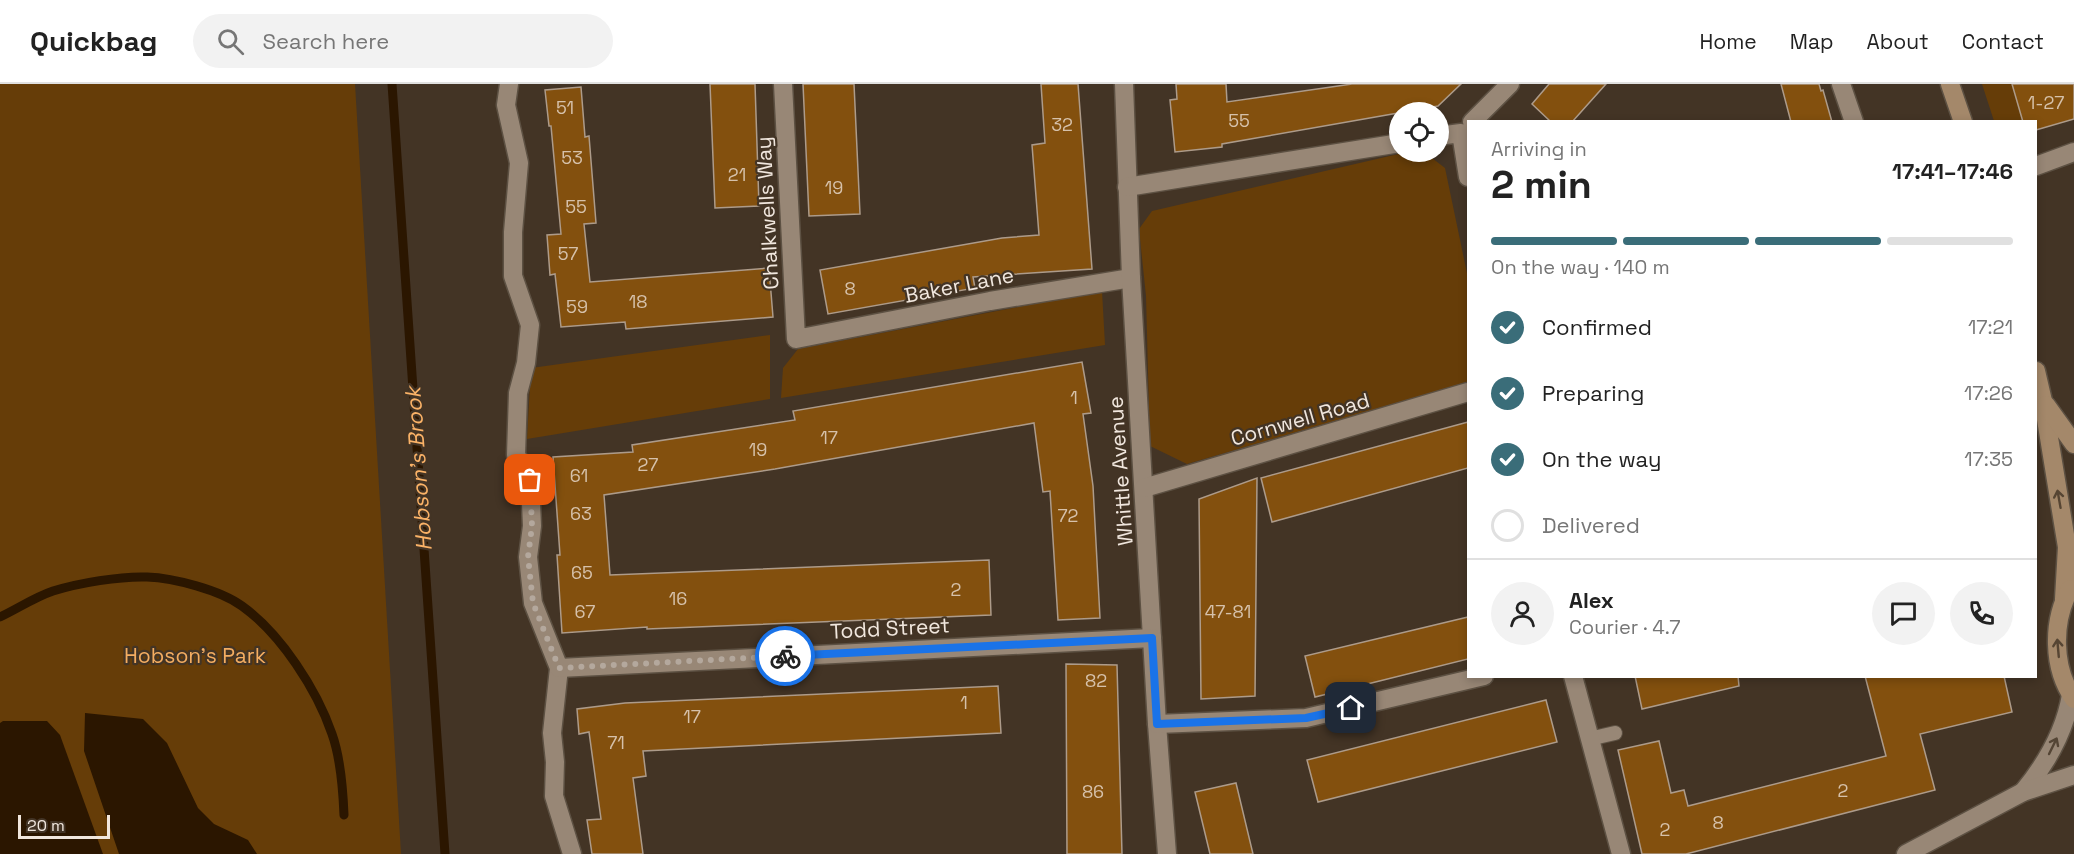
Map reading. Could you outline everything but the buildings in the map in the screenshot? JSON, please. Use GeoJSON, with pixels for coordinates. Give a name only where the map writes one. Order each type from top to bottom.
{"type":"FeatureCollection","features":[{"type":"Feature","properties":{"kind":"street"},"geometry":{"type":"LineString","coordinates":[[509,84],[506,105],[519,164],[513,232],[513,276],[530,325],[526,363],[518,393],[516,455],[530,480],[532,526],[528,557],[533,603],[559,668],[552,733],[555,762],[554,796],[572,854]]}},
{"type":"Feature","properties":{"kind":"street","name":"Chalkwells Way"},"geometry":{"type":"LineString","coordinates":[[783,84],[796,339]]}},
{"type":"Feature","properties":{"kind":"street","name":"Whittle Avenue"},"geometry":{"type":"LineString","coordinates":[[1124,84],[1131,278],[1157,724],[1167,854]]}},
{"type":"Feature","properties":{"kind":"street"},"geometry":{"type":"LineString","coordinates":[[1473,120],[1510,84]]}},
{"type":"Feature","properties":{"kind":"street"},"geometry":{"type":"LineString","coordinates":[[1841,84],[1853,120]]}},
{"type":"Feature","properties":{"kind":"street"},"geometry":{"type":"LineString","coordinates":[[1950,84],[1962,120]]}},
{"type":"Feature","properties":{"kind":"street"},"geometry":{"type":"LineString","coordinates":[[1449,132],[1467,126]]}},
{"type":"Feature","properties":{"kind":"street"},"geometry":{"type":"LineString","coordinates":[[1127,187],[1389,145]]}},
{"type":"Feature","properties":{"kind":"street"},"geometry":{"type":"LineString","coordinates":[[2037,166],[2074,152]]}},
{"type":"Feature","properties":{"kind":"street","name":"Baker Lane"},"geometry":{"type":"LineString","coordinates":[[796,339],[979,303],[1131,278]]}},
{"type":"Feature","properties":{"kind":"street"},"geometry":{"type":"LineString","coordinates":[[2023,792],[2041,770],[2065,722],[2073,697],[2061,669],[2056,643],[2064,599],[2067,547],[2037,375]]}},
{"type":"Feature","properties":{"kind":"street","name":"Cornwell Road"},"geometry":{"type":"LineString","coordinates":[[1144,488],[1467,393]]}},
{"type":"Feature","properties":{"kind":"street"},"geometry":{"type":"LineString","coordinates":[[2043,401],[2074,444]]}},
{"type":"Feature","properties":{"kind":"street"},"geometry":{"type":"LineString","coordinates":[[2064,599],[2074,582]]}},
{"type":"Feature","properties":{"kind":"street","name":"Todd Street"},"geometry":{"type":"LineString","coordinates":[[559,668],[1152,638]]}},
{"type":"Feature","properties":{"kind":"street"},"geometry":{"type":"LineString","coordinates":[[1157,724],[1306,718],[1476,678]]}},
{"type":"Feature","properties":{"kind":"street"},"geometry":{"type":"LineString","coordinates":[[1574,678],[1621,854]]}},
{"type":"Feature","properties":{"kind":"street"},"geometry":{"type":"LineString","coordinates":[[1906,854],[2023,792],[2074,775]]}},
{"type":"Feature","properties":{"kind":"lane"},"geometry":{"type":"LineString","coordinates":[[1589,739],[1615,733]]}},
{"type":"Feature","properties":{"kind":"green space","name":"Hobson's Park"},"geometry":{"type":"Polygon","coordinates":[[[0,84],[355,84],[401,854],[0,854],[0,84]]]}},
{"type":"Feature","properties":{"kind":"green space"},"geometry":{"type":"Polygon","coordinates":[[[1982,84],[2012,84],[2023,120],[1994,120],[1982,84]]]}},
{"type":"Feature","properties":{"kind":"green space"},"geometry":{"type":"Polygon","coordinates":[[[1389,156],[1389,162],[1437,162],[1445,168],[1467,273],[1467,382],[1187,464],[1150,446],[1146,296],[1139,229],[1152,211],[1389,156]]]}},
{"type":"Feature","properties":{"kind":"green space"},"geometry":{"type":"Polygon","coordinates":[[[1102,291],[1105,345],[781,398],[783,368],[798,349],[1102,291]]]}},
{"type":"Feature","properties":{"kind":"green space"},"geometry":{"type":"Polygon","coordinates":[[[770,335],[770,399],[527,439],[531,368],[770,335]]]}},
{"type":"Feature","properties":{"kind":"shaded area"},"geometry":{"type":"Polygon","coordinates":[[[85,713],[143,719],[167,743],[198,808],[214,824],[248,840],[257,854],[119,854],[84,751],[85,713]]]}},
{"type":"Feature","properties":{"kind":"shaded area"},"geometry":{"type":"Polygon","coordinates":[[[3,721],[47,721],[60,735],[103,854],[0,854],[0,723],[3,721]]]}},
{"type":"Feature","properties":{"kind":"waterway","name":"Hobson's Brook"},"geometry":{"type":"LineString","coordinates":[[392,84],[445,854]]}},
{"type":"Feature","properties":{"kind":"waterway"},"geometry":{"type":"LineString","coordinates":[[0,617],[53,591],[87,583],[125,578],[147,577],[183,582],[233,600],[256,618],[284,647],[317,699],[338,754],[344,815]]}},
{"type":"Feature","properties":{"kind":"way so far"},"geometry":{"type":"LineString","coordinates":[[530,480],[532,526],[528,557],[533,603],[550,640],[559,668],[785,656]]}},
{"type":"Feature","properties":{"kind":"route"},"geometry":{"type":"LineString","coordinates":[[785,656],[1152,638],[1157,724],[1306,718],[1351,708]]}}]}
